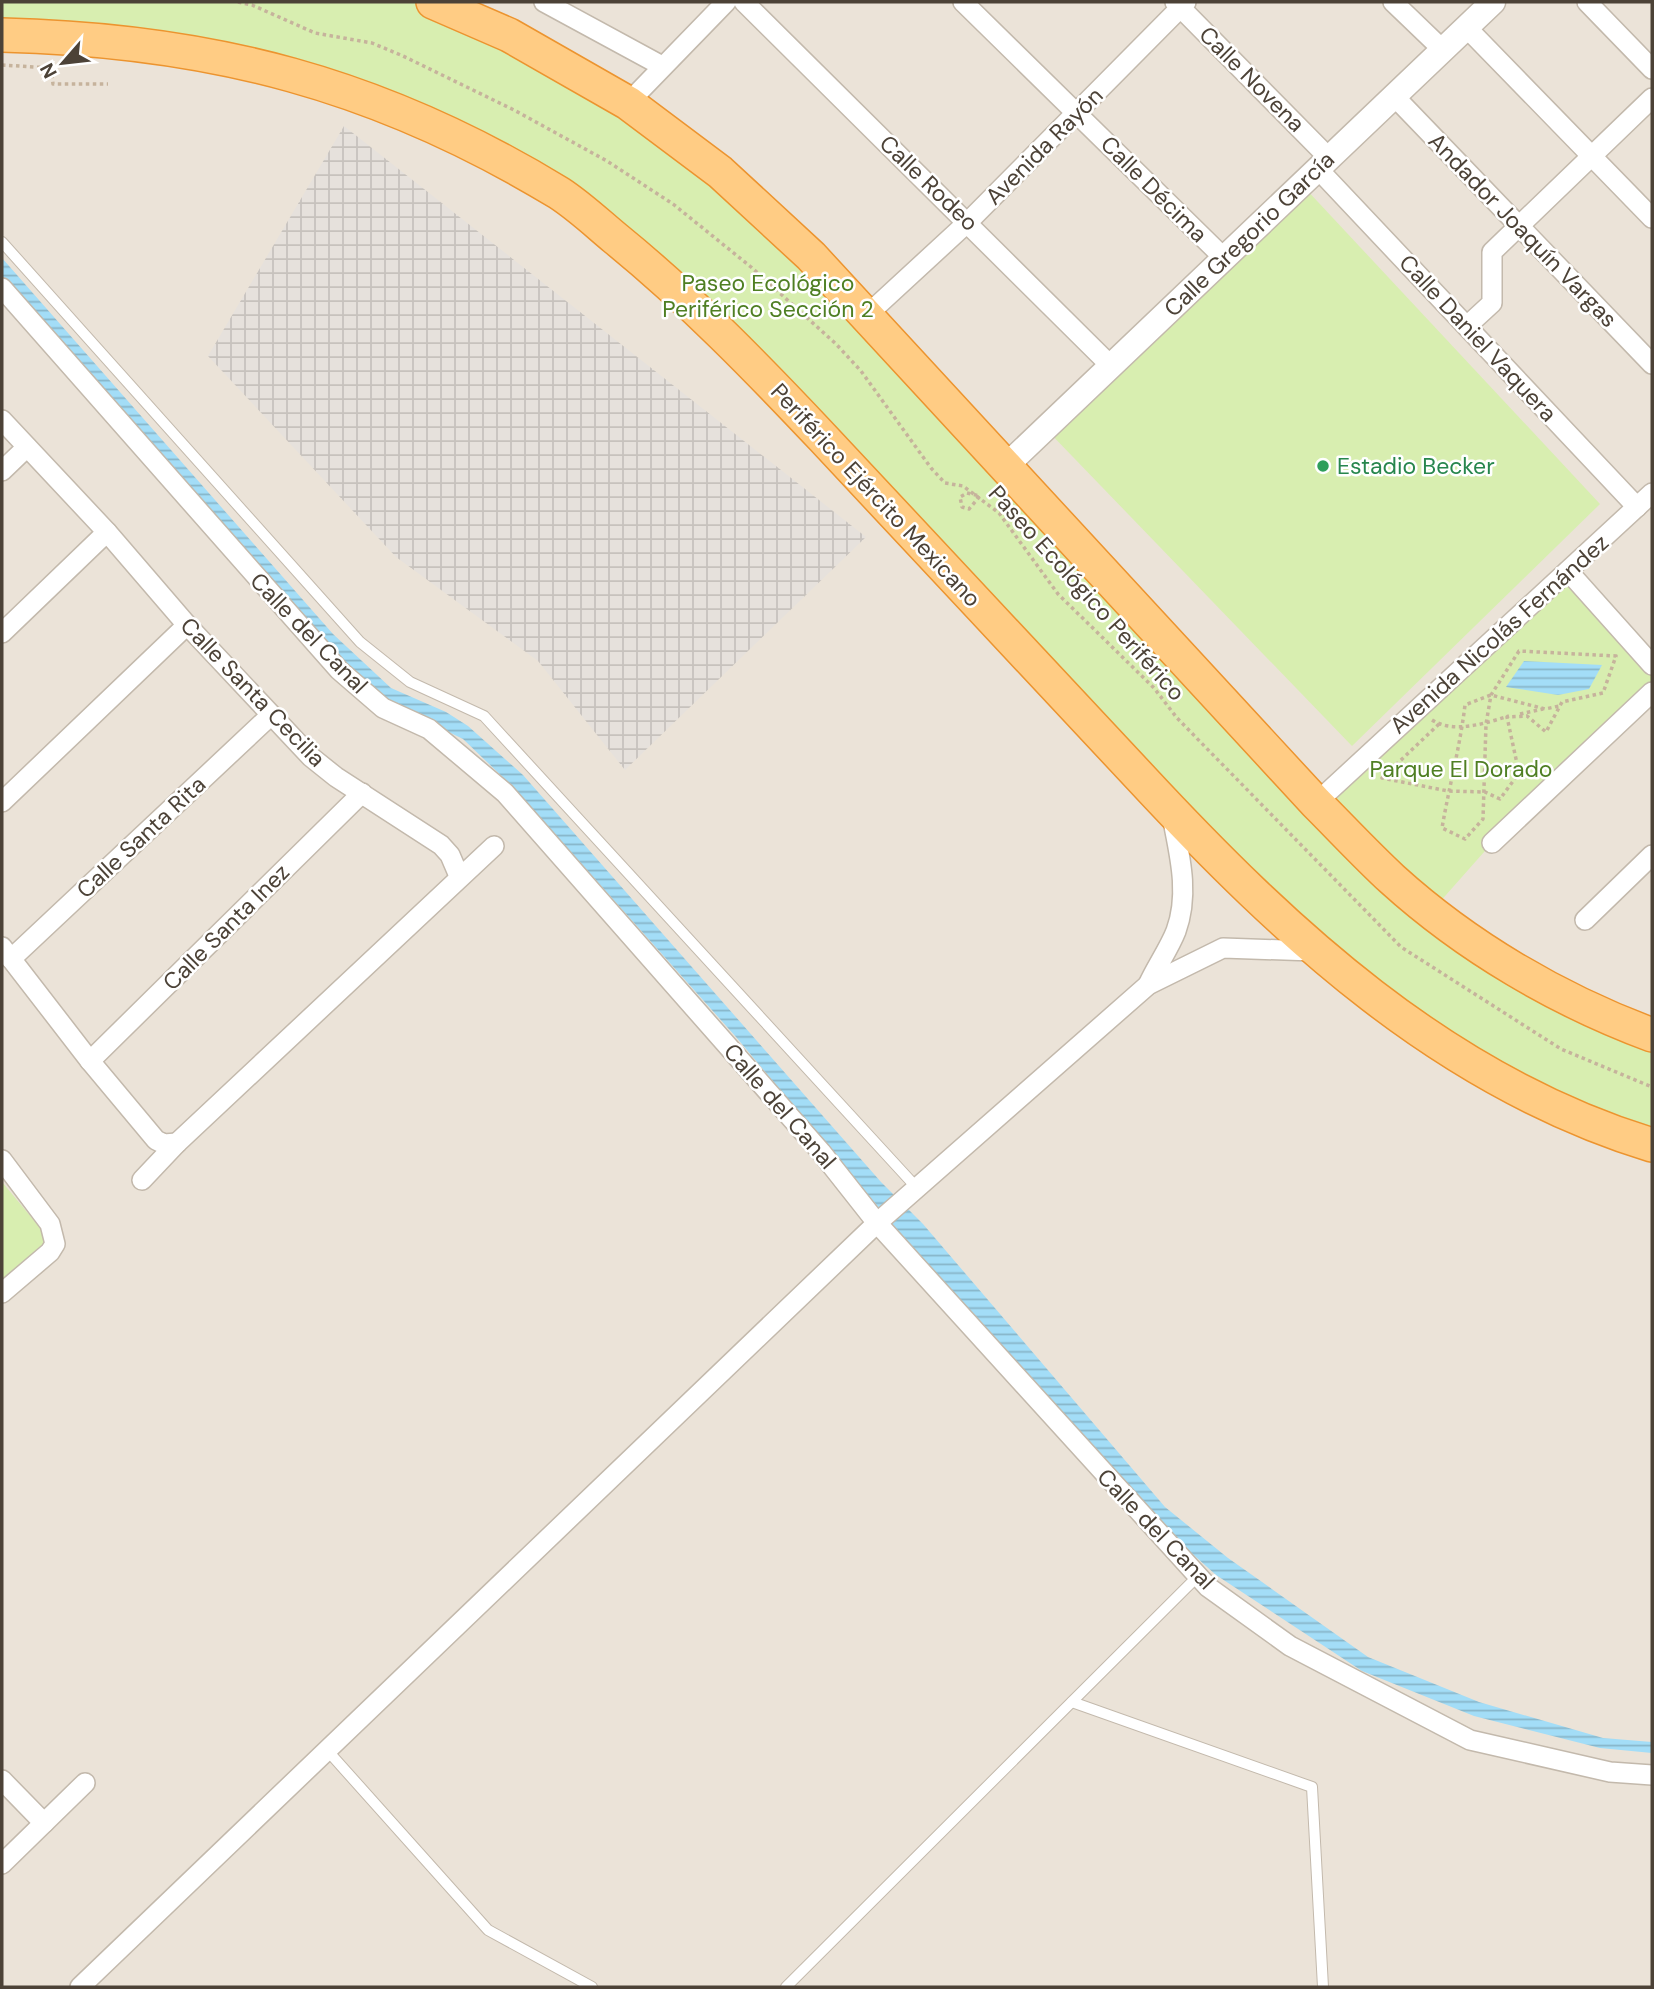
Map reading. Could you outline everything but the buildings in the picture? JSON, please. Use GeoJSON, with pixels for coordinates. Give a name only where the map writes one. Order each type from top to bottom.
{"type":"FeatureCollection","features":[{"type":"Feature","properties":{"kind":"highway"},"geometry":{"type":"LineString","coordinates":[[433,2],[509,35],[628,103],[720,172],[811,256],[1316,803],[1393,880],[1459,933],[1530,979],[1597,1015],[1652,1035]]}},
{"type":"Feature","properties":{"kind":"highway","name":"Periférico Ejército Mexicano"},"geometry":{"type":"LineString","coordinates":[[2,35],[67,36],[180,48],[360,94],[449,132],[564,196],[650,266],[737,347],[1170,810],[1251,893],[1313,951],[1398,1016],[1478,1067],[1550,1104],[1652,1145]]}},
{"type":"Feature","properties":{"kind":"street"},"geometry":{"type":"LineString","coordinates":[[544,2],[662,66]]}},
{"type":"Feature","properties":{"kind":"street"},"geometry":{"type":"LineString","coordinates":[[628,103],[726,2]]}},
{"type":"Feature","properties":{"kind":"street","name":"Calle Rodeo"},"geometry":{"type":"LineString","coordinates":[[744,2],[969,221],[1111,366]]}},
{"type":"Feature","properties":{"kind":"street","name":"Calle Décima"},"geometry":{"type":"LineString","coordinates":[[963,2],[1224,258]]}},
{"type":"Feature","properties":{"kind":"street"},"geometry":{"type":"LineString","coordinates":[[1394,2],[1443,50]]}},
{"type":"Feature","properties":{"kind":"street","name":"Calle Gregorio García"},"geometry":{"type":"LineString","coordinates":[[1006,466],[1493,2]]}},
{"type":"Feature","properties":{"kind":"street"},"geometry":{"type":"LineString","coordinates":[[1587,2],[1652,69]]}},
{"type":"Feature","properties":{"kind":"street","name":"Avenida Rayón"},"geometry":{"type":"LineString","coordinates":[[867,315],[969,221],[1181,4]]}},
{"type":"Feature","properties":{"kind":"street","name":"Calle Novena"},"geometry":{"type":"LineString","coordinates":[[1181,4],[1323,163]]}},
{"type":"Feature","properties":{"kind":"street"},"geometry":{"type":"LineString","coordinates":[[1466,27],[1652,218]]}},
{"type":"Feature","properties":{"kind":"street","name":"Andador Joaquín Vargas"},"geometry":{"type":"LineString","coordinates":[[1394,96],[1652,364]]}},
{"type":"Feature","properties":{"kind":"street"},"geometry":{"type":"LineString","coordinates":[[1467,326],[1492,303],[1492,252],[1518,224],[1652,98]]}},
{"type":"Feature","properties":{"kind":"street","name":"Calle Daniel Vaquera"},"geometry":{"type":"LineString","coordinates":[[1323,163],[1467,326],[1637,507]]}},
{"type":"Feature","properties":{"kind":"street","name":"Calle del Canal"},"geometry":{"type":"LineString","coordinates":[[2,288],[339,670],[383,708],[429,729],[505,793],[821,1152],[877,1223],[1208,1587],[1290,1646],[1469,1741],[1611,1772],[1652,1775]]}},
{"type":"Feature","properties":{"kind":"street","name":"Calle Santa Cecilia"},"geometry":{"type":"LineString","coordinates":[[2,420],[107,532],[270,716],[311,757],[442,845],[450,855],[459,876]]}},
{"type":"Feature","properties":{"kind":"street"},"geometry":{"type":"LineString","coordinates":[[2,471],[27,447]]}},
{"type":"Feature","properties":{"kind":"street","name":"Avenida Nicolás Fernández"},"geometry":{"type":"LineString","coordinates":[[1316,803],[1652,493]]}},
{"type":"Feature","properties":{"kind":"street"},"geometry":{"type":"LineString","coordinates":[[2,633],[107,532]]}},
{"type":"Feature","properties":{"kind":"street"},"geometry":{"type":"LineString","coordinates":[[1568,571],[1652,665]]}},
{"type":"Feature","properties":{"kind":"street"},"geometry":{"type":"LineString","coordinates":[[2,802],[187,625]]}},
{"type":"Feature","properties":{"kind":"street"},"geometry":{"type":"LineString","coordinates":[[1492,843],[1652,692]]}},
{"type":"Feature","properties":{"kind":"street","name":"Calle Santa Rita"},"geometry":{"type":"LineString","coordinates":[[7,953],[270,716]]}},
{"type":"Feature","properties":{"kind":"street","name":"Calle Santa Inez"},"geometry":{"type":"LineString","coordinates":[[90,1061],[362,793]]}},
{"type":"Feature","properties":{"kind":"street"},"geometry":{"type":"LineString","coordinates":[[1148,985],[1176,931],[1182,903],[1183,870],[1170,810]]}},
{"type":"Feature","properties":{"kind":"street"},"geometry":{"type":"LineString","coordinates":[[142,1180],[177,1143],[494,846]]}},
{"type":"Feature","properties":{"kind":"street"},"geometry":{"type":"LineString","coordinates":[[1584,920],[1652,855]]}},
{"type":"Feature","properties":{"kind":"street"},"geometry":{"type":"LineString","coordinates":[[79,1987],[877,1223],[1148,985],[1223,948],[1313,951]]}},
{"type":"Feature","properties":{"kind":"street"},"geometry":{"type":"LineString","coordinates":[[7,953],[90,1061],[156,1140],[163,1144],[177,1143]]}},
{"type":"Feature","properties":{"kind":"street"},"geometry":{"type":"LineString","coordinates":[[2,1160],[50,1224],[55,1244],[50,1252],[2,1293]]}},
{"type":"Feature","properties":{"kind":"street"},"geometry":{"type":"LineString","coordinates":[[2,1780],[44,1823]]}},
{"type":"Feature","properties":{"kind":"street"},"geometry":{"type":"LineString","coordinates":[[2,1864],[85,1783]]}},
{"type":"Feature","properties":{"kind":"lane"},"geometry":{"type":"LineString","coordinates":[[2,242],[360,642],[410,682],[484,716],[917,1188]]}},
{"type":"Feature","properties":{"kind":"lane"},"geometry":{"type":"LineString","coordinates":[[786,1987],[1198,1576]]}},
{"type":"Feature","properties":{"kind":"lane"},"geometry":{"type":"LineString","coordinates":[[1072,1702],[1312,1787],[1323,1987]]}},
{"type":"Feature","properties":{"kind":"lane"},"geometry":{"type":"LineString","coordinates":[[327,1750],[488,1930],[592,1987]]}},
{"type":"Feature","properties":{"kind":"path","name":"Paseo Ecológico Periférico"},"geometry":{"type":"LineString","coordinates":[[238,2],[252,5],[315,33],[372,43],[403,56],[607,161],[673,204],[751,267],[836,344],[861,371],[931,468],[945,483],[963,486],[980,496],[999,513],[1059,594],[1154,688],[1177,718],[1401,947],[1561,1049],[1652,1087]]}},
{"type":"Feature","properties":{"kind":"path"},"geometry":{"type":"LineString","coordinates":[[2,65],[51,68],[53,84],[108,84]]}},
{"type":"Feature","properties":{"kind":"path"},"geometry":{"type":"LineString","coordinates":[[964,494],[980,496],[971,508],[960,505],[964,494]]}},
{"type":"Feature","properties":{"kind":"path"},"geometry":{"type":"LineString","coordinates":[[1507,717],[1527,716],[1546,732],[1562,702],[1603,693],[1616,656],[1519,651],[1491,695],[1486,724],[1483,819],[1465,839],[1442,828],[1465,705],[1491,695],[1545,709]]}},
{"type":"Feature","properties":{"kind":"path"},"geometry":{"type":"LineString","coordinates":[[1416,709],[1439,724],[1462,726],[1486,724],[1559,706]]}},
{"type":"Feature","properties":{"kind":"path"},"geometry":{"type":"LineString","coordinates":[[1439,724],[1382,778],[1448,791],[1485,792],[1500,799],[1519,772],[1507,717]]}},
{"type":"Feature","properties":{"kind":"shaded area"},"geometry":{"type":"Polygon","coordinates":[[[2,2],[1652,2],[1652,1987],[2,1987],[2,2]]]}},
{"type":"Feature","properties":{"kind":"shaded area"},"geometry":{"type":"Polygon","coordinates":[[[344,126],[866,537],[625,770],[538,661],[396,557],[208,356],[344,126]]]}},
{"type":"Feature","properties":{"kind":"green space","name":"Paseo Ecológico Periférico Sección 2"},"geometry":{"type":"Polygon","coordinates":[[[2,2],[423,2],[692,155],[1388,879],[1652,1037],[1652,1140],[1563,1107],[1314,950],[628,244],[358,89],[2,32],[2,2]]]}},
{"type":"Feature","properties":{"kind":"green space","name":"Estadio Becker"},"geometry":{"type":"Polygon","coordinates":[[[1304,187],[1600,504],[1352,746],[1045,428],[1304,187]]]}},
{"type":"Feature","properties":{"kind":"green space","name":"Parque El Dorado"},"geometry":{"type":"Polygon","coordinates":[[[1568,572],[1652,666],[1652,691],[1492,843],[1438,904],[1324,798],[1568,572]]]}},
{"type":"Feature","properties":{"kind":"green space"},"geometry":{"type":"Polygon","coordinates":[[[2,1182],[52,1242],[2,1284],[2,1182]]]}},
{"type":"Feature","properties":{"kind":"water"},"geometry":{"type":"Polygon","coordinates":[[[2,258],[333,634],[391,688],[446,712],[468,726],[523,775],[881,1182],[923,1224],[1165,1507],[1228,1558],[1368,1657],[1479,1702],[1603,1738],[1652,1742],[1652,1753],[1600,1748],[1474,1716],[1362,1671],[1216,1575],[1158,1523],[905,1239],[736,1037],[511,785],[463,739],[381,699],[320,641],[2,280],[2,258]]]}},
{"type":"Feature","properties":{"kind":"water"},"geometry":{"type":"Polygon","coordinates":[[[1524,661],[1602,665],[1589,689],[1558,695],[1506,687],[1524,661]]]}},
{"type":"Feature","properties":{"kind":"place","name":"Estadio Becker"},"geometry":{"type":"Point","coordinates":[1323,466]}}]}
